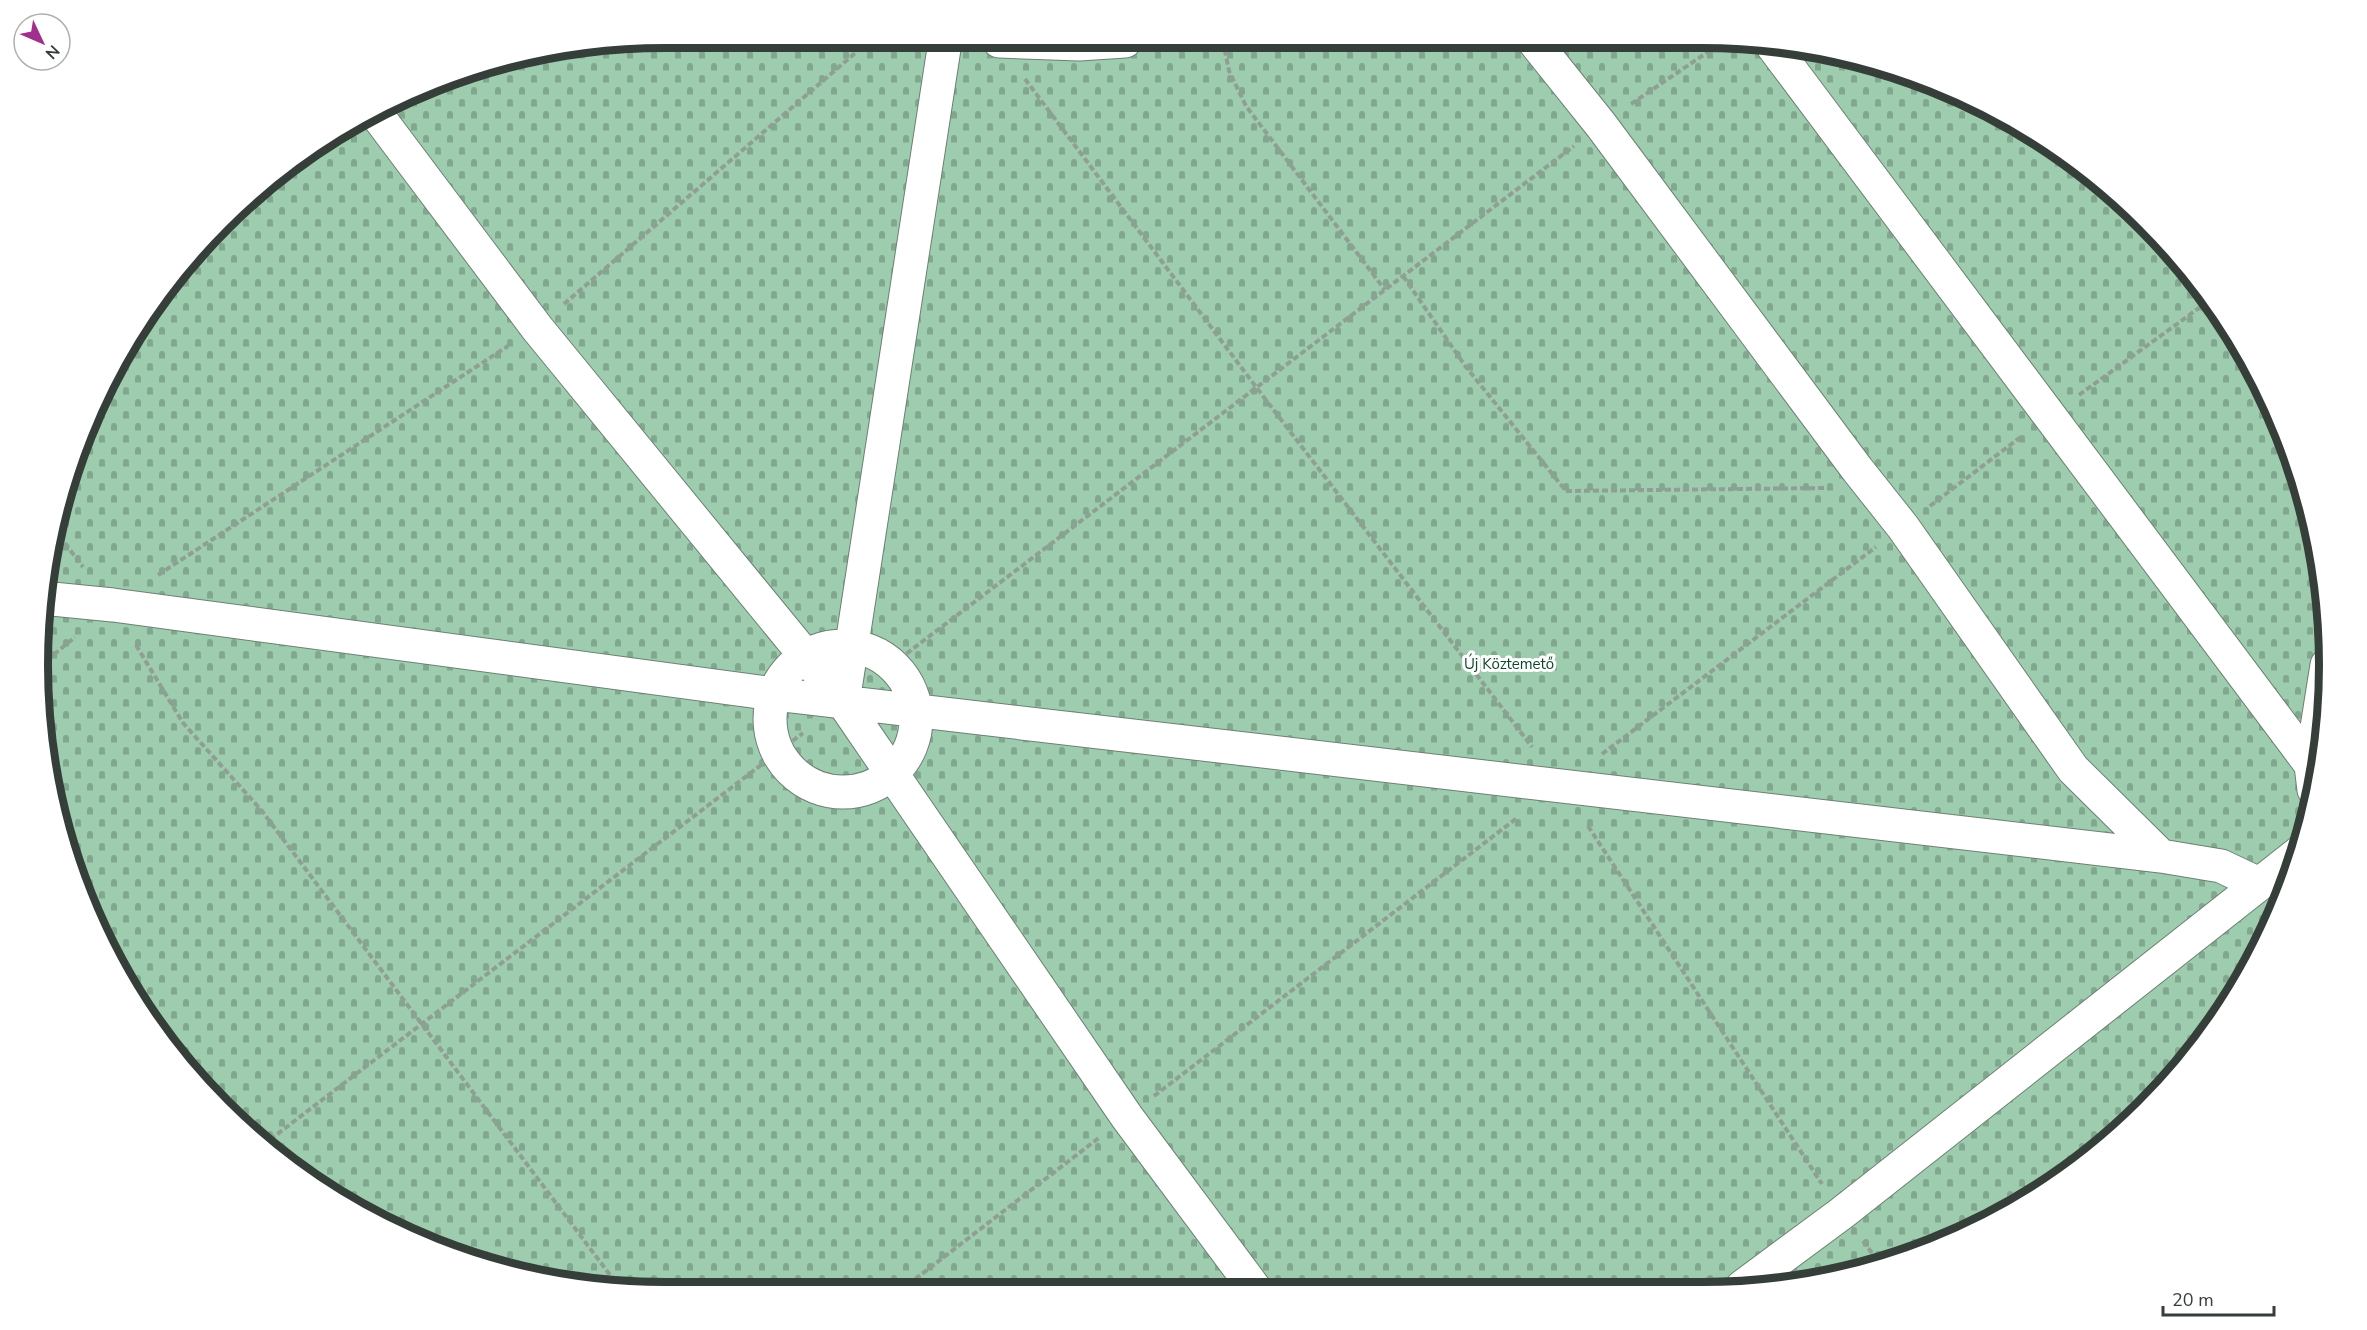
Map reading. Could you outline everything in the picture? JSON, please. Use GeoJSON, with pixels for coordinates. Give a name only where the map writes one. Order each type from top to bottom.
{"type":"FeatureCollection","features":[{"type":"Feature","properties":{"kind":"lane"},"geometry":{"type":"LineString","coordinates":[[843,702],[944,48]]}},
{"type":"Feature","properties":{"kind":"lane"},"geometry":{"type":"LineString","coordinates":[[1539,48],[1601,124],[1857,469],[1903,526],[2073,769],[2161,856]]}},
{"type":"Feature","properties":{"kind":"lane"},"geometry":{"type":"LineString","coordinates":[[1778,52],[2309,772]]}},
{"type":"Feature","properties":{"kind":"lane"},"geometry":{"type":"LineString","coordinates":[[380,119],[537,328],[843,702],[1127,1117],[1250,1282]]}},
{"type":"Feature","properties":{"kind":"lane"},"geometry":{"type":"LineString","coordinates":[[52,599],[113,605],[774,694],[2161,856],[2221,866],[2259,884]]}},
{"type":"Feature","properties":{"kind":"lane"},"geometry":{"type":"LineString","coordinates":[[852,645],[874,652],[893,664],[912,693],[916,710],[915,734],[907,755],[892,774],[873,786],[852,792],[830,791],[809,784],[791,771],[778,753],[771,734],[769,714],[774,694],[781,678],[792,665],[806,655],[828,646],[852,645]]}},
{"type":"Feature","properties":{"kind":"lane"},"geometry":{"type":"LineString","coordinates":[[1751,1280],[1842,1213],[2286,863]]}},
{"type":"Feature","properties":{"kind":"path"},"geometry":{"type":"LineString","coordinates":[[48,659],[113,605],[537,328],[861,48]]}},
{"type":"Feature","properties":{"kind":"path"},"geometry":{"type":"LineString","coordinates":[[1006,48],[1019,71],[1256,387],[1561,785],[1842,1213],[1875,1257]]}},
{"type":"Feature","properties":{"kind":"path"},"geometry":{"type":"LineString","coordinates":[[1224,48],[1229,71],[1246,106],[1385,290]]}},
{"type":"Feature","properties":{"kind":"path"},"geometry":{"type":"LineString","coordinates":[[271,1139],[1601,124],[1713,48]]}},
{"type":"Feature","properties":{"kind":"path"},"geometry":{"type":"LineString","coordinates":[[1402,276],[1466,367],[1566,491],[1831,488],[1857,469]]}},
{"type":"Feature","properties":{"kind":"path"},"geometry":{"type":"LineString","coordinates":[[61,539],[113,605],[183,723],[262,811],[614,1280]]}},
{"type":"Feature","properties":{"kind":"path"},"geometry":{"type":"LineString","coordinates":[[911,1282],[1561,785]]}},
{"type":"Feature","properties":{"kind":"green space","name":"Új Köztemető"},"geometry":{"type":"Polygon","coordinates":[[[625,49],[1742,49],[1783,53],[1862,69],[1938,95],[2011,131],[2045,152],[2109,201],[2166,258],[2191,289],[2215,322],[2255,392],[2272,429],[2298,505],[2314,584],[2318,625],[2318,705],[2314,746],[2298,825],[2286,863],[2272,901],[2236,974],[2215,1008],[2166,1072],[2109,1129],[2045,1178],[1975,1218],[1938,1235],[1862,1261],[1783,1277],[1702,1282],[625,1281],[584,1277],[505,1261],[429,1235],[356,1199],[322,1178],[258,1129],[201,1072],[152,1008],[131,974],[95,901],[69,825],[53,746],[49,705],[49,625],[53,584],[69,505],[95,429],[131,356],[152,322],[201,258],[258,201],[322,152],[356,131],[429,95],[505,69],[584,53],[625,49]]]}}]}
